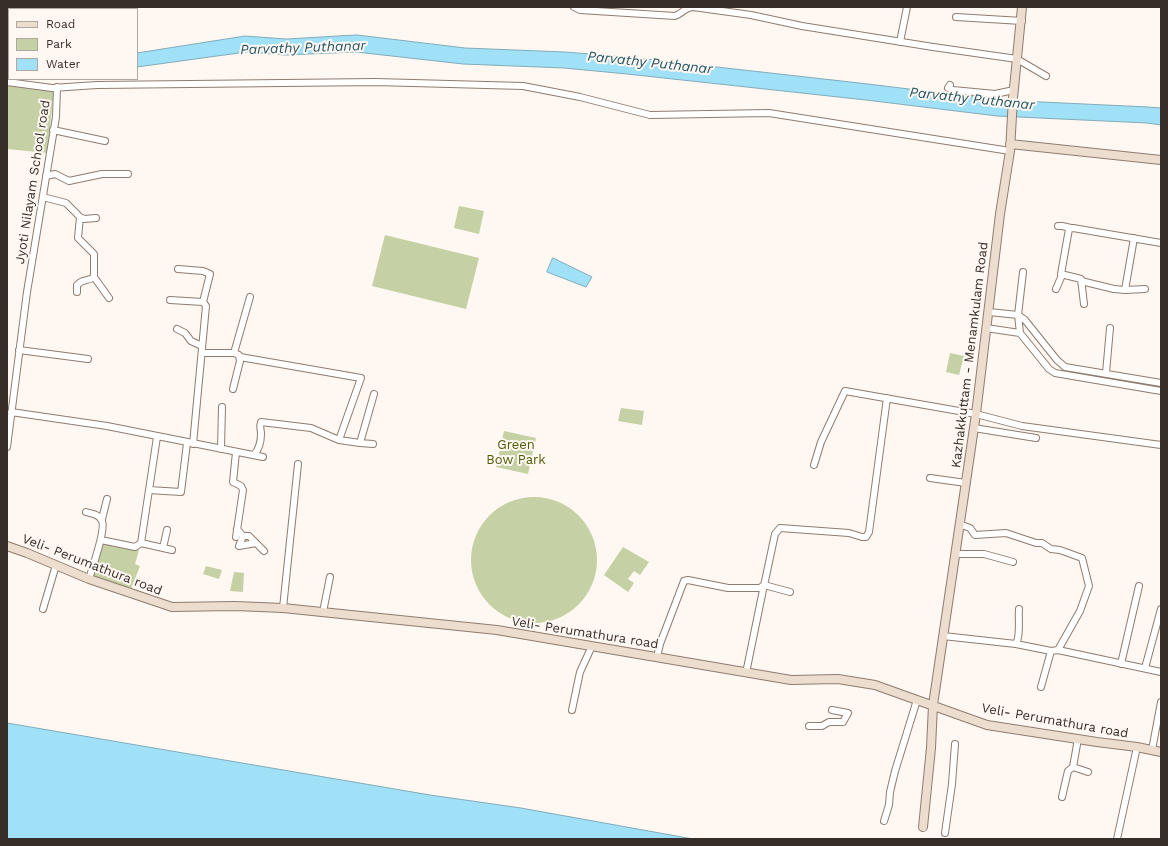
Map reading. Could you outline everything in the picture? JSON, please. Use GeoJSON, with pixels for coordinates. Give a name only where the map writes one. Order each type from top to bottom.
{"type":"FeatureCollection","features":[{"type":"Feature","properties":{"kind":"main road","name":"Kazhakkuttam - Menamkulam Road"},"geometry":{"type":"LineString","coordinates":[[923,827],[931,748],[933,706],[976,414],[1000,214],[1010,148],[1022,7]]}},
{"type":"Feature","properties":{"kind":"main road"},"geometry":{"type":"LineString","coordinates":[[1010,148],[1161,160]]}},
{"type":"Feature","properties":{"kind":"main road","name":"Veli- Perumathura road"},"geometry":{"type":"LineString","coordinates":[[7,546],[89,579],[172,607],[236,606],[283,608],[496,630],[791,680],[838,679],[863,682],[987,725],[1137,747],[1161,752]]}},
{"type":"Feature","properties":{"kind":"street"},"geometry":{"type":"LineString","coordinates":[[574,7],[580,10],[675,16],[687,8],[692,7],[751,15],[802,26],[1017,59],[1046,76]]}},
{"type":"Feature","properties":{"kind":"street"},"geometry":{"type":"LineString","coordinates":[[900,42],[907,7]]}},
{"type":"Feature","properties":{"kind":"street"},"geometry":{"type":"LineString","coordinates":[[956,17],[1022,21]]}},
{"type":"Feature","properties":{"kind":"street"},"geometry":{"type":"LineString","coordinates":[[7,82],[58,87],[97,84],[376,82],[523,86],[580,97],[650,115],[769,113],[1010,148]]}},
{"type":"Feature","properties":{"kind":"street"},"geometry":{"type":"LineString","coordinates":[[950,85],[948,88],[953,90],[995,94],[1014,94]]}},
{"type":"Feature","properties":{"kind":"street","name":"Jyoti Nilayam School road"},"geometry":{"type":"LineString","coordinates":[[7,447],[33,249],[58,104],[58,87]]}},
{"type":"Feature","properties":{"kind":"street"},"geometry":{"type":"LineString","coordinates":[[53,130],[105,141]]}},
{"type":"Feature","properties":{"kind":"street"},"geometry":{"type":"LineString","coordinates":[[46,176],[55,174],[69,181],[102,174],[128,174]]}},
{"type":"Feature","properties":{"kind":"street"},"geometry":{"type":"LineString","coordinates":[[43,197],[66,203],[84,220],[96,218]]}},
{"type":"Feature","properties":{"kind":"street"},"geometry":{"type":"LineString","coordinates":[[80,217],[78,238],[94,254],[94,277],[109,298]]}},
{"type":"Feature","properties":{"kind":"street"},"geometry":{"type":"LineString","coordinates":[[1058,226],[1161,243]]}},
{"type":"Feature","properties":{"kind":"street"},"geometry":{"type":"LineString","coordinates":[[1056,289],[1062,275],[1061,273],[1067,234],[1071,228]]}},
{"type":"Feature","properties":{"kind":"street"},"geometry":{"type":"LineString","coordinates":[[1125,290],[1134,238]]}},
{"type":"Feature","properties":{"kind":"street"},"geometry":{"type":"LineString","coordinates":[[149,490],[181,492],[190,443],[207,310],[203,302],[210,274],[203,271],[178,269]]}},
{"type":"Feature","properties":{"kind":"street"},"geometry":{"type":"LineString","coordinates":[[1023,272],[1018,315],[1020,333],[1049,369],[1055,373],[1161,391]]}},
{"type":"Feature","properties":{"kind":"street"},"geometry":{"type":"LineString","coordinates":[[1062,275],[1079,278],[1081,281],[1114,290],[1145,289]]}},
{"type":"Feature","properties":{"kind":"street"},"geometry":{"type":"LineString","coordinates":[[78,292],[77,285],[81,281],[94,277]]}},
{"type":"Feature","properties":{"kind":"street"},"geometry":{"type":"LineString","coordinates":[[1081,281],[1084,304]]}},
{"type":"Feature","properties":{"kind":"street"},"geometry":{"type":"LineString","coordinates":[[234,353],[250,297]]}},
{"type":"Feature","properties":{"kind":"street"},"geometry":{"type":"LineString","coordinates":[[170,300],[203,302]]}},
{"type":"Feature","properties":{"kind":"street"},"geometry":{"type":"LineString","coordinates":[[989,312],[1018,315],[1025,320],[1057,360],[1065,367],[1161,383]]}},
{"type":"Feature","properties":{"kind":"street"},"geometry":{"type":"LineString","coordinates":[[986,328],[1020,333]]}},
{"type":"Feature","properties":{"kind":"street"},"geometry":{"type":"LineString","coordinates":[[1106,373],[1110,328]]}},
{"type":"Feature","properties":{"kind":"street"},"geometry":{"type":"LineString","coordinates":[[177,329],[185,333],[191,341],[202,349],[234,353],[240,357],[361,378],[339,440]]}},
{"type":"Feature","properties":{"kind":"street"},"geometry":{"type":"LineString","coordinates":[[19,350],[88,359]]}},
{"type":"Feature","properties":{"kind":"street"},"geometry":{"type":"LineString","coordinates":[[233,389],[240,357]]}},
{"type":"Feature","properties":{"kind":"street"},"geometry":{"type":"LineString","coordinates":[[1124,376],[1124,385]]}},
{"type":"Feature","properties":{"kind":"street"},"geometry":{"type":"LineString","coordinates":[[814,465],[821,442],[845,391],[976,414],[1022,426],[1161,445]]}},
{"type":"Feature","properties":{"kind":"street"},"geometry":{"type":"LineString","coordinates":[[360,443],[374,394]]}},
{"type":"Feature","properties":{"kind":"street"},"geometry":{"type":"LineString","coordinates":[[746,673],[775,534],[780,528],[849,533],[864,538],[868,535],[887,398]]}},
{"type":"Feature","properties":{"kind":"street"},"geometry":{"type":"LineString","coordinates":[[221,449],[222,407]]}},
{"type":"Feature","properties":{"kind":"street"},"geometry":{"type":"LineString","coordinates":[[11,412],[107,426],[263,457]]}},
{"type":"Feature","properties":{"kind":"street"},"geometry":{"type":"LineString","coordinates":[[254,455],[259,449],[261,434],[259,426],[261,422],[311,428],[339,440],[373,444]]}},
{"type":"Feature","properties":{"kind":"street"},"geometry":{"type":"LineString","coordinates":[[974,428],[1036,438]]}},
{"type":"Feature","properties":{"kind":"street"},"geometry":{"type":"LineString","coordinates":[[141,543],[157,437]]}},
{"type":"Feature","properties":{"kind":"street"},"geometry":{"type":"LineString","coordinates":[[236,452],[233,482],[241,486],[242,490],[237,529],[240,536],[239,546],[256,543]]}},
{"type":"Feature","properties":{"kind":"street"},"geometry":{"type":"LineString","coordinates":[[283,608],[298,464]]}},
{"type":"Feature","properties":{"kind":"street"},"geometry":{"type":"LineString","coordinates":[[930,478],[966,483]]}},
{"type":"Feature","properties":{"kind":"street"},"geometry":{"type":"LineString","coordinates":[[89,579],[101,540],[103,524],[102,519],[106,499]]}},
{"type":"Feature","properties":{"kind":"street"},"geometry":{"type":"LineString","coordinates":[[86,512],[97,515],[102,519]]}},
{"type":"Feature","properties":{"kind":"street"},"geometry":{"type":"LineString","coordinates":[[960,524],[970,528],[975,534],[1006,533],[1042,543],[1052,549],[1060,550],[1082,558],[1089,586],[1080,612],[1058,650]]}},
{"type":"Feature","properties":{"kind":"street"},"geometry":{"type":"LineString","coordinates":[[163,548],[167,530]]}},
{"type":"Feature","properties":{"kind":"street"},"geometry":{"type":"LineString","coordinates":[[240,536],[249,536],[264,551]]}},
{"type":"Feature","properties":{"kind":"street"},"geometry":{"type":"LineString","coordinates":[[101,540],[135,547],[141,543],[172,550]]}},
{"type":"Feature","properties":{"kind":"street"},"geometry":{"type":"LineString","coordinates":[[955,554],[984,554],[1013,562]]}},
{"type":"Feature","properties":{"kind":"street"},"geometry":{"type":"LineString","coordinates":[[43,610],[56,565]]}},
{"type":"Feature","properties":{"kind":"street"},"geometry":{"type":"LineString","coordinates":[[323,612],[330,577]]}},
{"type":"Feature","properties":{"kind":"street"},"geometry":{"type":"LineString","coordinates":[[657,657],[660,644],[684,581],[688,580],[728,588],[757,589],[764,585],[790,592]]}},
{"type":"Feature","properties":{"kind":"street"},"geometry":{"type":"LineString","coordinates":[[1121,664],[1139,586]]}},
{"type":"Feature","properties":{"kind":"street"},"geometry":{"type":"LineString","coordinates":[[1016,644],[1019,638],[1019,609]]}},
{"type":"Feature","properties":{"kind":"street"},"geometry":{"type":"LineString","coordinates":[[1145,668],[1161,609]]}},
{"type":"Feature","properties":{"kind":"street"},"geometry":{"type":"LineString","coordinates":[[943,636],[1016,644],[1051,651],[1058,650],[1161,672]]}},
{"type":"Feature","properties":{"kind":"street"},"geometry":{"type":"LineString","coordinates":[[572,710],[580,672],[592,646]]}},
{"type":"Feature","properties":{"kind":"street"},"geometry":{"type":"LineString","coordinates":[[1041,687],[1051,651]]}},
{"type":"Feature","properties":{"kind":"street"},"geometry":{"type":"LineString","coordinates":[[884,821],[889,806],[890,792],[895,771],[917,700]]}},
{"type":"Feature","properties":{"kind":"street"},"geometry":{"type":"LineString","coordinates":[[1152,750],[1161,702]]}},
{"type":"Feature","properties":{"kind":"street"},"geometry":{"type":"LineString","coordinates":[[809,726],[822,726],[829,722],[843,722],[848,713],[832,710]]}},
{"type":"Feature","properties":{"kind":"street"},"geometry":{"type":"LineString","coordinates":[[1062,796],[1068,771],[1073,767],[1078,739]]}},
{"type":"Feature","properties":{"kind":"street"},"geometry":{"type":"LineString","coordinates":[[945,833],[952,784],[955,744]]}},
{"type":"Feature","properties":{"kind":"street"},"geometry":{"type":"LineString","coordinates":[[1118,839],[1137,747]]}},
{"type":"Feature","properties":{"kind":"street"},"geometry":{"type":"LineString","coordinates":[[1073,767],[1075,769],[1088,772]]}},
{"type":"Feature","properties":{"kind":"green space"},"geometry":{"type":"Polygon","coordinates":[[[7,84],[54,90],[47,153],[7,149],[7,84]]]}},
{"type":"Feature","properties":{"kind":"green space"},"geometry":{"type":"Polygon","coordinates":[[[459,206],[484,211],[479,234],[454,228],[459,206]]]}},
{"type":"Feature","properties":{"kind":"green space"},"geometry":{"type":"Polygon","coordinates":[[[385,235],[479,258],[466,309],[372,286],[385,235]]]}},
{"type":"Feature","properties":{"kind":"green space"},"geometry":{"type":"Polygon","coordinates":[[[950,353],[964,356],[959,375],[946,372],[950,353]]]}},
{"type":"Feature","properties":{"kind":"green space"},"geometry":{"type":"Polygon","coordinates":[[[621,408],[644,411],[642,425],[618,421],[621,408]]]}},
{"type":"Feature","properties":{"kind":"green space","name":"Green Bow Park"},"geometry":{"type":"Polygon","coordinates":[[[504,431],[536,438],[528,474],[496,467],[504,431]]]}},
{"type":"Feature","properties":{"kind":"green space"},"geometry":{"type":"Polygon","coordinates":[[[528,497],[540,497],[558,501],[579,515],[593,536],[597,560],[593,584],[579,605],[558,619],[540,623],[528,623],[510,619],[489,605],[475,584],[471,566],[471,554],[475,536],[489,515],[510,501],[528,497]]]}},
{"type":"Feature","properties":{"kind":"green space"},"geometry":{"type":"Polygon","coordinates":[[[107,542],[139,550],[135,564],[140,566],[131,589],[92,576],[102,543],[107,542]]]}},
{"type":"Feature","properties":{"kind":"green space"},"geometry":{"type":"Polygon","coordinates":[[[623,547],[649,562],[640,575],[634,571],[628,579],[634,583],[628,592],[604,575],[623,547]]]}},
{"type":"Feature","properties":{"kind":"green space"},"geometry":{"type":"Polygon","coordinates":[[[206,566],[222,570],[219,579],[203,574],[206,566]]]}},
{"type":"Feature","properties":{"kind":"green space"},"geometry":{"type":"Polygon","coordinates":[[[234,572],[244,573],[243,592],[230,591],[234,572]]]}},
{"type":"Feature","properties":{"kind":"water","name":"Parvathy Puthanar"},"geometry":{"type":"Polygon","coordinates":[[[357,35],[465,48],[565,52],[628,57],[999,100],[1161,108],[1161,125],[1147,123],[997,116],[627,74],[564,68],[463,64],[356,52],[285,55],[246,52],[138,67],[138,53],[245,36],[286,39],[357,35]]]}},
{"type":"Feature","properties":{"kind":"water"},"geometry":{"type":"Polygon","coordinates":[[[553,258],[592,277],[586,287],[547,272],[553,258]]]}},
{"type":"Feature","properties":{"kind":"water"},"geometry":{"type":"Polygon","coordinates":[[[7,723],[430,795],[521,808],[693,839],[7,839],[7,723]]]}}]}
